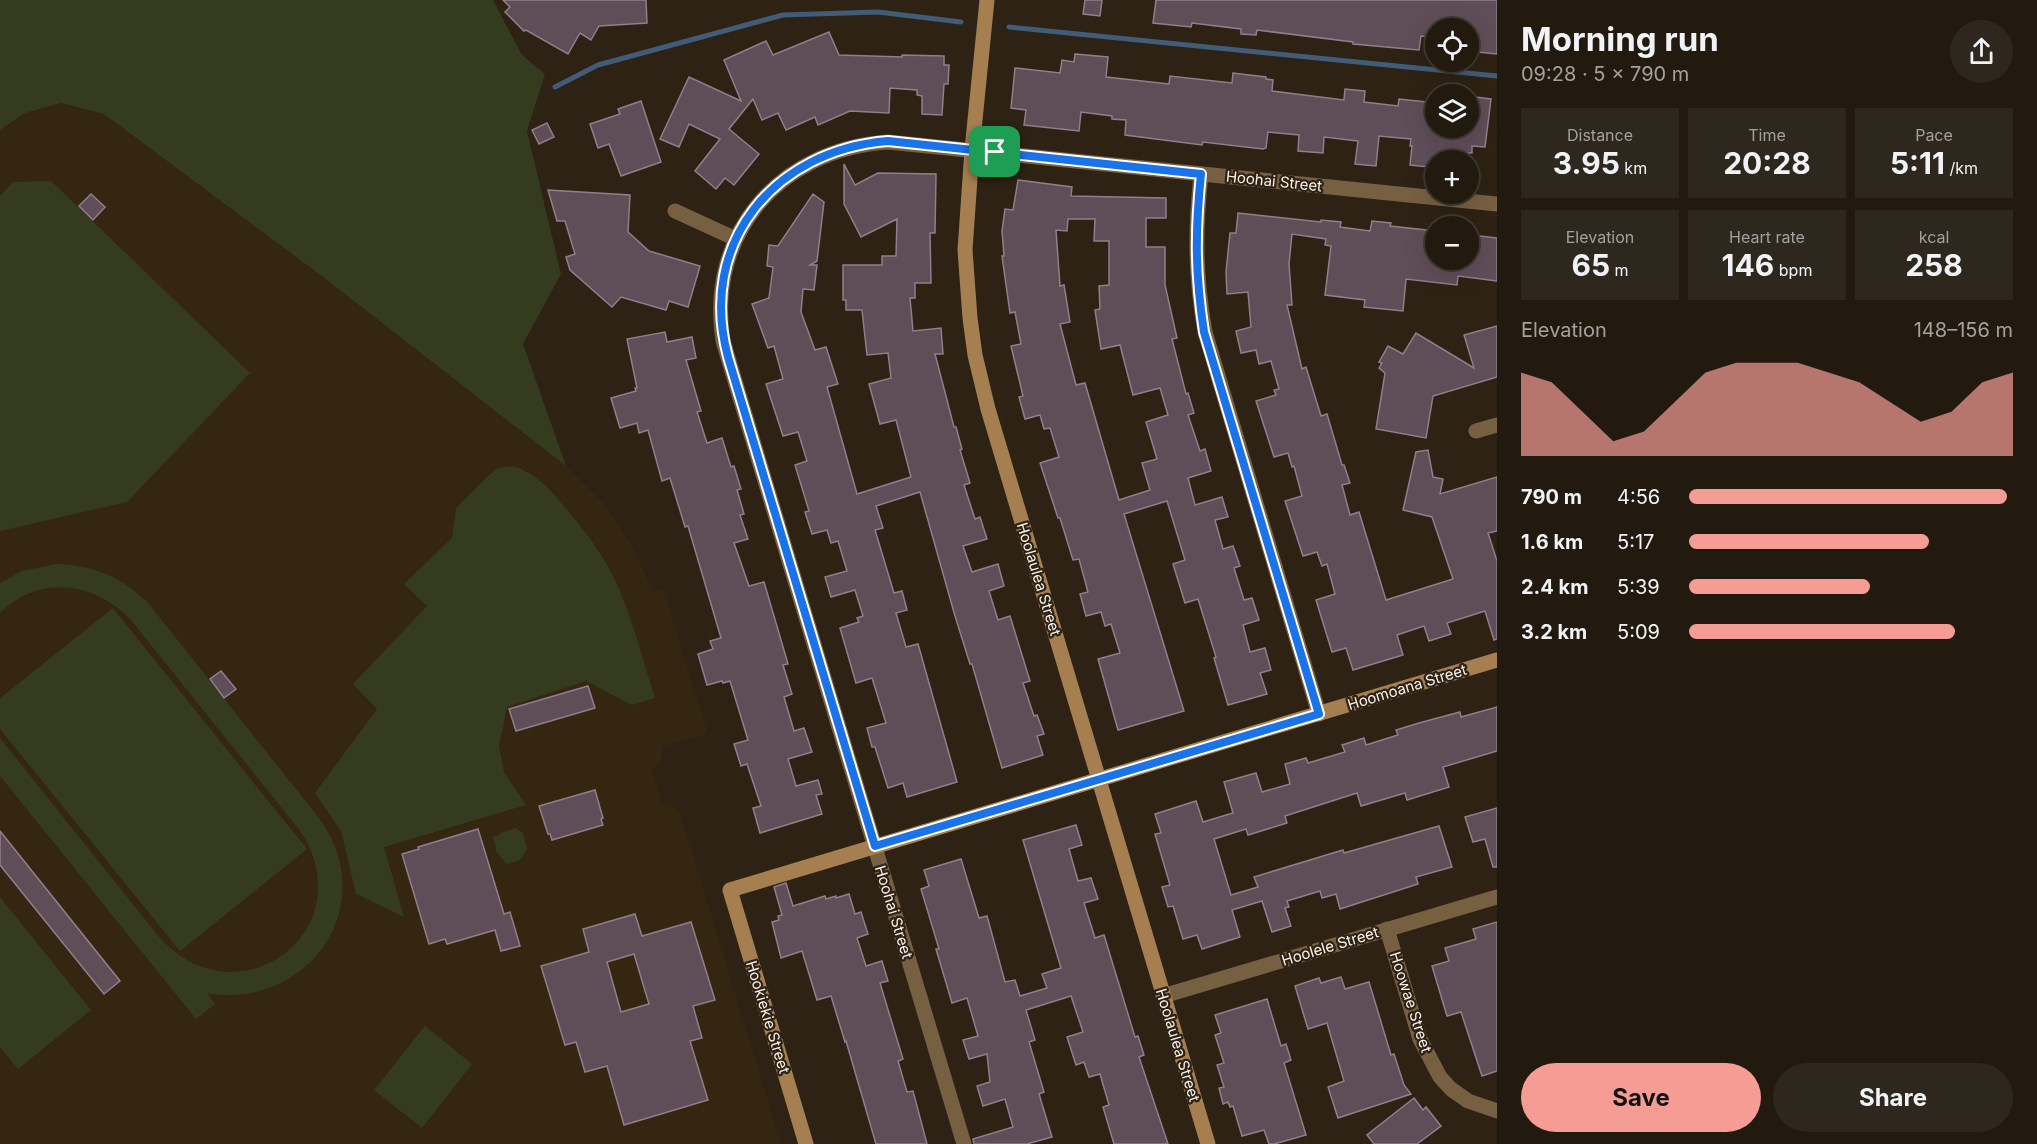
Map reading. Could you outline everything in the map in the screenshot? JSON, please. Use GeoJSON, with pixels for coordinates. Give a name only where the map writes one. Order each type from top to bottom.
{"type":"FeatureCollection","features":[{"type":"Feature","properties":{"kind":"street","name":"Hoolaulea Street"},"geometry":{"type":"LineString","coordinates":[[987,0],[965,250],[975,355],[991,421],[1208,1144]]}},
{"type":"Feature","properties":{"kind":"street","name":"Hoohai Street"},"geometry":{"type":"LineString","coordinates":[[964,1144],[723,341],[721,290],[736,239],[744,224],[771,190],[786,176],[826,154],[852,146],[888,141],[1497,204]]}},
{"type":"Feature","properties":{"kind":"street"},"geometry":{"type":"LineString","coordinates":[[1201,174],[1196,217],[1196,254],[1198,295],[1204,332],[1319,714]]}},
{"type":"Feature","properties":{"kind":"street"},"geometry":{"type":"LineString","coordinates":[[675,211],[736,239]]}},
{"type":"Feature","properties":{"kind":"street"},"geometry":{"type":"LineString","coordinates":[[1476,432],[1497,425]]}},
{"type":"Feature","properties":{"kind":"street","name":"Hoomoana Street"},"geometry":{"type":"LineString","coordinates":[[730,890],[1497,660]]}},
{"type":"Feature","properties":{"kind":"street","name":"Hookiekie Street"},"geometry":{"type":"LineString","coordinates":[[730,890],[806,1144]]}},
{"type":"Feature","properties":{"kind":"street","name":"Hoolele Street"},"geometry":{"type":"LineString","coordinates":[[1163,996],[1497,897]]}},
{"type":"Feature","properties":{"kind":"street","name":"Hoowae Street"},"geometry":{"type":"LineString","coordinates":[[1387,929],[1420,1040],[1440,1077],[1451,1089],[1468,1101],[1497,1111]]}},
{"type":"Feature","properties":{"kind":"shaded area"},"geometry":{"type":"Polygon","coordinates":[[[61,103],[104,114],[323,277],[566,466],[604,504],[624,533],[637,555],[653,593],[663,589],[708,733],[662,747],[661,761],[652,770],[662,804],[669,804],[680,813],[781,1144],[0,1144],[0,130],[25,113],[61,103]]]}},
{"type":"Feature","properties":{"kind":"green space"},"geometry":{"type":"Polygon","coordinates":[[[0,0],[493,0],[522,55],[545,74],[527,131],[561,274],[523,344],[566,466],[323,277],[104,114],[61,103],[25,113],[0,130],[0,0]]]}},
{"type":"Feature","properties":{"kind":"green space"},"geometry":{"type":"Polygon","coordinates":[[[51,181],[250,373],[127,502],[0,531],[0,196],[13,182],[51,181]]]}},
{"type":"Feature","properties":{"kind":"green space"},"geometry":{"type":"Polygon","coordinates":[[[513,466],[528,472],[547,487],[577,522],[602,557],[626,606],[655,698],[632,705],[586,681],[507,707],[499,746],[504,772],[526,805],[384,847],[404,917],[356,894],[341,831],[315,793],[377,709],[353,684],[427,606],[404,584],[452,538],[456,508],[498,468],[513,466]]]}},
{"type":"Feature","properties":{"kind":"green space"},"geometry":{"type":"Polygon","coordinates":[[[56,564],[83,567],[107,574],[128,586],[149,604],[319,818],[332,839],[340,863],[342,892],[337,919],[326,943],[309,964],[287,980],[263,990],[236,995],[207,993],[215,1004],[196,1019],[0,776],[0,738],[160,938],[191,962],[224,972],[256,968],[284,954],[305,932],[317,902],[316,869],[301,832],[130,619],[116,607],[100,597],[83,591],[49,588],[32,592],[15,601],[0,613],[0,583],[22,571],[56,564]]]}},
{"type":"Feature","properties":{"kind":"green space"},"geometry":{"type":"Polygon","coordinates":[[[113,608],[307,849],[180,951],[0,729],[0,698],[113,608]]]}},
{"type":"Feature","properties":{"kind":"green space"},"geometry":{"type":"Polygon","coordinates":[[[516,828],[523,833],[527,849],[520,860],[507,864],[497,853],[493,837],[516,828]]]}},
{"type":"Feature","properties":{"kind":"green space"},"geometry":{"type":"Polygon","coordinates":[[[0,897],[91,1010],[18,1069],[0,1047],[0,897]]]}},
{"type":"Feature","properties":{"kind":"green space"},"geometry":{"type":"Polygon","coordinates":[[[425,1026],[472,1064],[422,1128],[374,1090],[425,1026]]]}},
{"type":"Feature","properties":{"kind":"building"},"geometry":{"type":"Polygon","coordinates":[[[503,0],[646,0],[647,23],[599,26],[591,40],[580,33],[568,54],[526,30],[524,31],[505,12],[510,7],[503,0]]]}},
{"type":"Feature","properties":{"kind":"building"},"geometry":{"type":"Polygon","coordinates":[[[1085,0],[1102,0],[1100,16],[1083,14],[1085,0]]]}},
{"type":"Feature","properties":{"kind":"building"},"geometry":{"type":"Polygon","coordinates":[[[1156,0],[1497,0],[1497,54],[1479,52],[1479,18],[1425,18],[1425,37],[1421,36],[1419,50],[1353,44],[1353,42],[1257,30],[1256,35],[1241,34],[1241,29],[1192,23],[1191,27],[1153,23],[1156,0]]]}},
{"type":"Feature","properties":{"kind":"building"},"geometry":{"type":"Polygon","coordinates":[[[829,32],[839,55],[944,56],[944,65],[949,65],[948,84],[944,84],[942,115],[922,114],[922,96],[917,95],[917,90],[890,88],[889,113],[850,111],[818,125],[815,117],[786,130],[778,113],[762,120],[753,99],[729,129],[759,154],[734,185],[725,178],[716,189],[695,171],[720,139],[689,124],[679,147],[660,139],[689,77],[741,101],[724,60],[766,41],[773,55],[829,32]]]}},
{"type":"Feature","properties":{"kind":"building"},"geometry":{"type":"Polygon","coordinates":[[[1075,54],[1108,57],[1106,77],[1169,84],[1170,76],[1232,83],[1233,73],[1273,80],[1272,91],[1344,100],[1345,89],[1365,91],[1364,102],[1398,106],[1399,99],[1425,102],[1425,138],[1479,138],[1479,97],[1491,99],[1485,147],[1472,146],[1472,150],[1425,150],[1425,167],[1410,165],[1411,139],[1379,136],[1376,166],[1355,164],[1358,141],[1324,137],[1323,153],[1298,151],[1299,135],[1268,132],[1266,148],[1263,149],[1203,142],[1202,145],[1125,135],[1126,120],[1081,112],[1079,131],[1024,125],[1026,110],[1011,108],[1015,68],[1060,73],[1062,60],[1074,62],[1075,54]]]}},
{"type":"Feature","properties":{"kind":"building"},"geometry":{"type":"Polygon","coordinates":[[[641,101],[661,162],[621,176],[609,144],[598,148],[590,124],[620,114],[618,109],[641,101]]]}},
{"type":"Feature","properties":{"kind":"building"},"geometry":{"type":"Polygon","coordinates":[[[547,123],[554,137],[539,144],[532,130],[547,123]]]}},
{"type":"Feature","properties":{"kind":"building"},"geometry":{"type":"Polygon","coordinates":[[[844,164],[855,185],[878,173],[936,174],[935,233],[930,233],[931,283],[915,283],[915,298],[910,298],[913,331],[941,328],[943,354],[935,354],[970,483],[964,485],[975,519],[980,517],[987,539],[963,546],[972,572],[998,564],[1004,586],[989,591],[998,620],[1010,616],[1030,681],[1023,683],[1034,716],[1037,715],[1044,734],[1037,736],[1043,755],[1002,768],[920,492],[876,506],[883,528],[875,530],[894,593],[902,591],[907,610],[896,613],[906,647],[918,644],[957,782],[907,797],[903,783],[888,788],[875,747],[872,747],[867,728],[886,723],[872,678],[856,683],[840,628],[859,622],[857,618],[863,616],[855,590],[831,597],[825,577],[847,571],[838,541],[831,543],[827,530],[812,534],[805,512],[809,511],[795,465],[807,461],[798,432],[783,436],[766,384],[783,379],[774,346],[768,348],[752,304],[769,298],[773,267],[767,266],[769,245],[778,246],[813,194],[824,202],[817,261],[810,265],[817,265],[814,290],[803,289],[801,312],[815,350],[826,347],[838,384],[827,387],[857,494],[911,477],[896,420],[880,424],[869,384],[891,378],[888,353],[867,355],[862,310],[846,310],[846,300],[843,300],[843,265],[882,265],[882,256],[896,256],[897,219],[861,237],[844,204],[844,164]]]}},
{"type":"Feature","properties":{"kind":"building"},"geometry":{"type":"Polygon","coordinates":[[[1018,180],[1072,187],[1071,196],[1166,198],[1166,218],[1146,218],[1146,247],[1165,247],[1165,285],[1177,338],[1172,339],[1186,394],[1188,393],[1194,413],[1188,415],[1200,451],[1205,449],[1211,471],[1188,478],[1195,505],[1222,497],[1228,517],[1215,520],[1223,549],[1233,546],[1240,566],[1234,568],[1244,600],[1252,598],[1259,620],[1243,625],[1250,652],[1265,648],[1271,670],[1260,673],[1267,694],[1228,705],[1198,599],[1185,603],[1173,564],[1185,560],[1167,501],[1124,514],[1184,711],[1118,730],[1098,659],[1120,653],[1111,624],[1105,626],[1101,612],[1086,616],[1080,594],[1088,592],[1079,559],[1073,560],[1040,463],[1059,457],[1050,428],[1044,429],[1040,415],[1025,419],[1019,397],[1023,396],[1011,346],[1021,344],[1015,312],[1010,313],[1002,256],[1004,256],[1002,231],[1005,209],[1013,210],[1018,180]],[[1068,219],[1067,231],[1056,230],[1060,286],[1064,285],[1070,322],[1060,324],[1076,385],[1085,383],[1119,500],[1150,490],[1142,463],[1157,459],[1146,422],[1168,415],[1160,388],[1133,395],[1120,345],[1101,349],[1095,310],[1100,309],[1099,286],[1109,285],[1109,241],[1094,241],[1095,219],[1068,219]]]}},
{"type":"Feature","properties":{"kind":"building"},"geometry":{"type":"Polygon","coordinates":[[[548,190],[630,195],[628,232],[649,251],[700,266],[688,307],[669,301],[666,310],[621,297],[612,307],[570,270],[566,257],[575,254],[565,221],[557,221],[548,190]]]}},
{"type":"Feature","properties":{"kind":"building"},"geometry":{"type":"Polygon","coordinates":[[[91,194],[105,207],[93,220],[79,206],[91,194]]]}},
{"type":"Feature","properties":{"kind":"building"},"geometry":{"type":"Polygon","coordinates":[[[1238,213],[1341,222],[1340,227],[1370,231],[1372,221],[1391,223],[1390,226],[1425,230],[1425,270],[1479,270],[1479,236],[1497,238],[1497,281],[1458,276],[1457,285],[1406,279],[1403,311],[1364,307],[1365,300],[1325,295],[1331,246],[1325,245],[1326,239],[1292,234],[1289,264],[1292,305],[1287,305],[1302,369],[1306,367],[1321,416],[1327,414],[1342,465],[1344,465],[1350,483],[1342,485],[1350,515],[1359,512],[1386,600],[1453,579],[1432,517],[1403,510],[1416,452],[1428,450],[1433,477],[1443,479],[1440,494],[1497,477],[1497,531],[1488,533],[1497,561],[1497,639],[1494,640],[1485,611],[1447,623],[1451,634],[1429,641],[1424,626],[1397,635],[1403,655],[1353,670],[1346,648],[1332,652],[1316,600],[1335,594],[1327,564],[1322,566],[1317,552],[1303,556],[1285,501],[1302,496],[1294,466],[1292,467],[1288,453],[1274,457],[1256,401],[1276,395],[1274,390],[1279,389],[1271,361],[1259,364],[1256,350],[1241,353],[1236,331],[1251,327],[1248,292],[1227,294],[1226,272],[1230,233],[1236,233],[1238,213]]]}},
{"type":"Feature","properties":{"kind":"building"},"geometry":{"type":"Polygon","coordinates":[[[1497,326],[1497,377],[1433,396],[1426,438],[1376,429],[1385,373],[1379,368],[1382,363],[1379,362],[1388,346],[1403,354],[1416,333],[1474,368],[1464,335],[1497,326]]]}},
{"type":"Feature","properties":{"kind":"building"},"geometry":{"type":"Polygon","coordinates":[[[665,332],[667,342],[692,337],[696,358],[686,360],[701,411],[697,412],[707,443],[722,438],[741,489],[737,490],[744,514],[740,515],[748,539],[734,543],[749,586],[764,582],[788,664],[783,665],[792,694],[784,697],[794,731],[804,728],[812,752],[788,759],[796,786],[818,780],[822,794],[816,795],[822,814],[760,833],[753,808],[761,806],[747,764],[741,766],[734,744],[748,740],[730,681],[707,685],[698,654],[713,649],[710,641],[721,638],[688,526],[685,527],[670,478],[662,481],[648,430],[639,433],[637,423],[620,428],[611,398],[636,391],[635,388],[637,388],[627,339],[665,332]]]}},
{"type":"Feature","properties":{"kind":"building"},"geometry":{"type":"Polygon","coordinates":[[[221,671],[236,689],[224,698],[210,679],[221,671]]]}},
{"type":"Feature","properties":{"kind":"building"},"geometry":{"type":"Polygon","coordinates":[[[588,686],[595,708],[516,731],[509,709],[588,686]]]}},
{"type":"Feature","properties":{"kind":"building"},"geometry":{"type":"Polygon","coordinates":[[[1497,707],[1497,751],[1443,767],[1449,787],[1407,800],[1405,793],[1361,806],[1357,793],[1285,816],[1287,823],[1248,835],[1246,829],[1214,839],[1231,895],[1258,887],[1254,877],[1343,850],[1344,853],[1439,826],[1452,867],[1416,877],[1418,884],[1340,909],[1336,894],[1322,898],[1320,891],[1287,901],[1289,907],[1285,908],[1291,926],[1272,932],[1262,901],[1232,910],[1240,937],[1202,949],[1197,935],[1183,939],[1173,906],[1168,907],[1162,887],[1170,885],[1155,834],[1161,833],[1155,814],[1196,801],[1203,822],[1233,813],[1224,782],[1256,773],[1262,792],[1290,784],[1285,764],[1306,758],[1308,763],[1345,752],[1342,745],[1364,738],[1366,745],[1398,735],[1396,730],[1419,723],[1460,712],[1461,717],[1497,707]]]}},
{"type":"Feature","properties":{"kind":"building"},"geometry":{"type":"Polygon","coordinates":[[[595,790],[603,825],[552,840],[539,806],[595,790]]]}},
{"type":"Feature","properties":{"kind":"building"},"geometry":{"type":"Polygon","coordinates":[[[1497,808],[1497,867],[1493,867],[1485,839],[1473,842],[1465,817],[1497,808]]]}},
{"type":"Feature","properties":{"kind":"building"},"geometry":{"type":"Polygon","coordinates":[[[1076,825],[1082,845],[1069,849],[1078,881],[1091,878],[1098,899],[1084,903],[1095,938],[1104,935],[1135,1037],[1138,1036],[1144,1055],[1139,1057],[1168,1144],[1114,1144],[1103,1107],[1109,1105],[1100,1074],[1089,1077],[1084,1062],[1076,1065],[1067,1037],[1083,1032],[1071,996],[1026,1010],[1035,1040],[1029,1042],[1044,1092],[1039,1094],[1052,1137],[1027,1144],[974,1144],[973,1139],[1013,1127],[1005,1099],[983,1106],[977,1086],[990,1082],[987,1054],[969,1059],[963,1040],[978,1036],[967,998],[952,1003],[921,889],[929,886],[924,870],[961,859],[979,918],[987,916],[1005,982],[1015,980],[1020,996],[1047,988],[1042,974],[1061,968],[1023,840],[1076,825]]]}},
{"type":"Feature","properties":{"kind":"building"},"geometry":{"type":"Polygon","coordinates":[[[478,829],[504,914],[510,912],[520,946],[501,951],[495,930],[447,944],[445,939],[429,944],[402,854],[478,829]]]}},
{"type":"Feature","properties":{"kind":"building"},"geometry":{"type":"Polygon","coordinates":[[[0,831],[120,981],[104,994],[0,865],[0,831]]]}},
{"type":"Feature","properties":{"kind":"building"},"geometry":{"type":"Polygon","coordinates":[[[786,883],[793,906],[825,896],[826,899],[849,894],[855,914],[861,912],[868,934],[857,938],[866,966],[882,961],[888,981],[880,983],[903,1059],[898,1061],[907,1092],[913,1091],[927,1144],[876,1144],[831,996],[817,1000],[802,951],[781,958],[772,922],[779,920],[778,916],[782,915],[774,887],[786,883]]]}},
{"type":"Feature","properties":{"kind":"building"},"geometry":{"type":"Polygon","coordinates":[[[635,914],[642,936],[691,922],[715,1000],[693,1006],[702,1038],[690,1041],[708,1100],[624,1125],[607,1066],[585,1072],[576,1042],[565,1045],[541,966],[589,952],[583,929],[635,914]],[[634,954],[607,962],[621,1012],[649,1004],[634,954]]]}},
{"type":"Feature","properties":{"kind":"building"},"geometry":{"type":"Polygon","coordinates":[[[1497,922],[1497,1071],[1482,1076],[1461,1012],[1447,1016],[1432,966],[1449,961],[1445,948],[1476,939],[1473,929],[1497,922]]]}},
{"type":"Feature","properties":{"kind":"building"},"geometry":{"type":"Polygon","coordinates":[[[1341,977],[1345,989],[1369,982],[1391,1055],[1394,1054],[1404,1085],[1411,1094],[1338,1118],[1328,1087],[1344,1081],[1327,1023],[1308,1029],[1295,986],[1319,978],[1321,983],[1341,977]]]}},
{"type":"Feature","properties":{"kind":"building"},"geometry":{"type":"Polygon","coordinates":[[[1267,999],[1281,1046],[1286,1044],[1291,1060],[1284,1063],[1306,1135],[1274,1144],[1269,1144],[1264,1130],[1242,1136],[1233,1106],[1230,1107],[1228,1102],[1223,1104],[1219,1088],[1224,1087],[1217,1065],[1224,1063],[1215,1035],[1221,1033],[1215,1015],[1267,999]]]}},
{"type":"Feature","properties":{"kind":"building"},"geometry":{"type":"Polygon","coordinates":[[[1414,1098],[1423,1110],[1426,1107],[1441,1126],[1417,1144],[1374,1144],[1367,1135],[1414,1098]]]}},
{"type":"Feature","properties":{"kind":"waterway"},"geometry":{"type":"LineString","coordinates":[[555,87],[598,65],[783,15],[878,12],[961,22]]}},
{"type":"Feature","properties":{"kind":"waterway"},"geometry":{"type":"LineString","coordinates":[[1009,27],[1497,76]]}},
{"type":"Feature","properties":{"kind":"route"},"geometry":{"type":"LineString","coordinates":[[888,141],[995,152],[1201,174],[1196,217],[1196,271],[1204,332],[1319,714],[875,846],[723,341],[721,290],[736,239],[764,197],[786,176],[826,154],[852,146],[888,141]]}}]}
